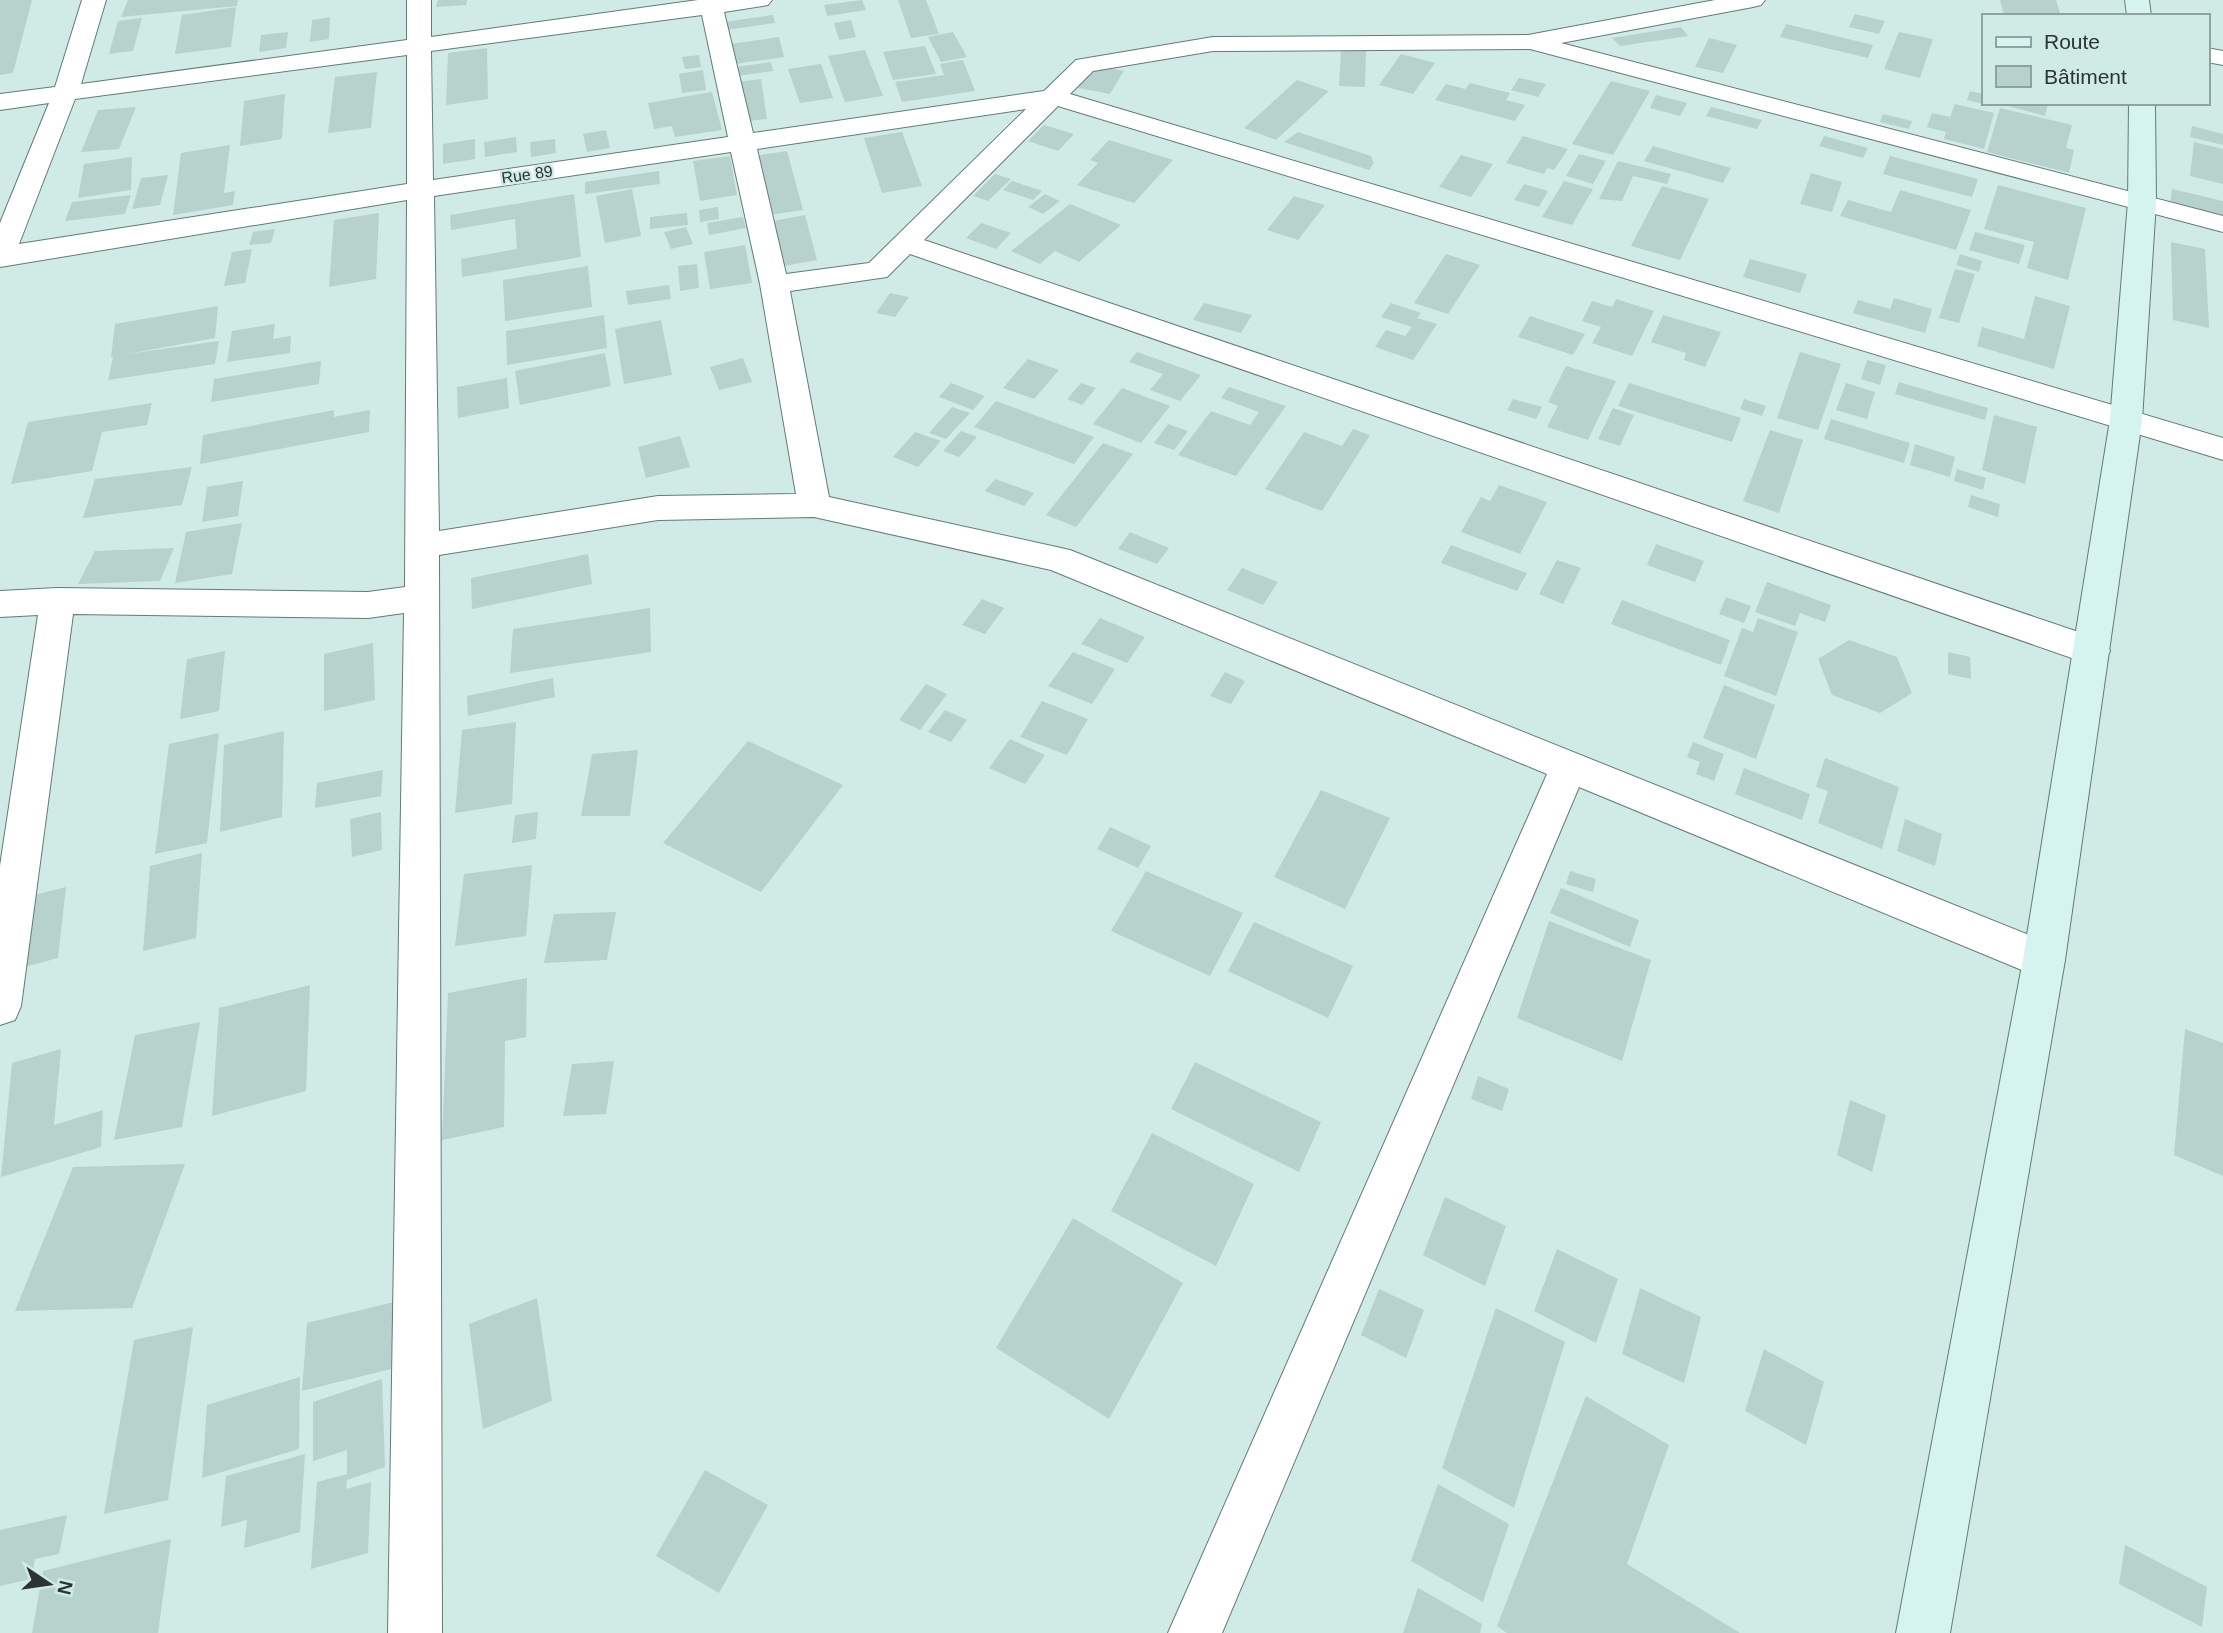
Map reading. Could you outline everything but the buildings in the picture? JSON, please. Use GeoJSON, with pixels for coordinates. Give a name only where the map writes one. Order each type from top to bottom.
{"type":"FeatureCollection","features":[{"type":"Feature","properties":{"kind":"main road"},"geometry":{"type":"LineString","coordinates":[[1923,1633],[2045,960],[2126,419],[2142,202],[2142,105]]}},
{"type":"Feature","properties":{"kind":"street"},"geometry":{"type":"LineString","coordinates":[[0,256],[65,94],[94,0]]}},
{"type":"Feature","properties":{"kind":"street"},"geometry":{"type":"LineString","coordinates":[[415,1633],[422,597],[419,0]]}},
{"type":"Feature","properties":{"kind":"street"},"geometry":{"type":"LineString","coordinates":[[0,102],[710,3],[760,0]]}},
{"type":"Feature","properties":{"kind":"street"},"geometry":{"type":"LineString","coordinates":[[775,284],[877,271],[1085,65],[1213,44],[1528,42],[1753,0]]}},
{"type":"Feature","properties":{"kind":"street"},"geometry":{"type":"LineString","coordinates":[[710,3],[775,284],[814,505]]}},
{"type":"Feature","properties":{"kind":"street"},"geometry":{"type":"LineString","coordinates":[[1528,42],[2223,224]]}},
{"type":"Feature","properties":{"kind":"street"},"geometry":{"type":"LineString","coordinates":[[1055,97],[2223,449]]}},
{"type":"Feature","properties":{"kind":"street","name":"Rue 89"},"geometry":{"type":"LineString","coordinates":[[0,256],[420,190],[1055,97]]}},
{"type":"Feature","properties":{"kind":"street"},"geometry":{"type":"LineString","coordinates":[[906,243],[2091,652]]}},
{"type":"Feature","properties":{"kind":"street"},"geometry":{"type":"LineString","coordinates":[[422,546],[659,508],[814,505],[1058,559],[2045,960]]}},
{"type":"Feature","properties":{"kind":"street"},"geometry":{"type":"LineString","coordinates":[[0,604],[57,601],[368,605],[422,597]]}},
{"type":"Feature","properties":{"kind":"street"},"geometry":{"type":"LineString","coordinates":[[0,1006],[57,601]]}},
{"type":"Feature","properties":{"kind":"street"},"geometry":{"type":"LineString","coordinates":[[1195,1633],[1569,766]]}}]}
